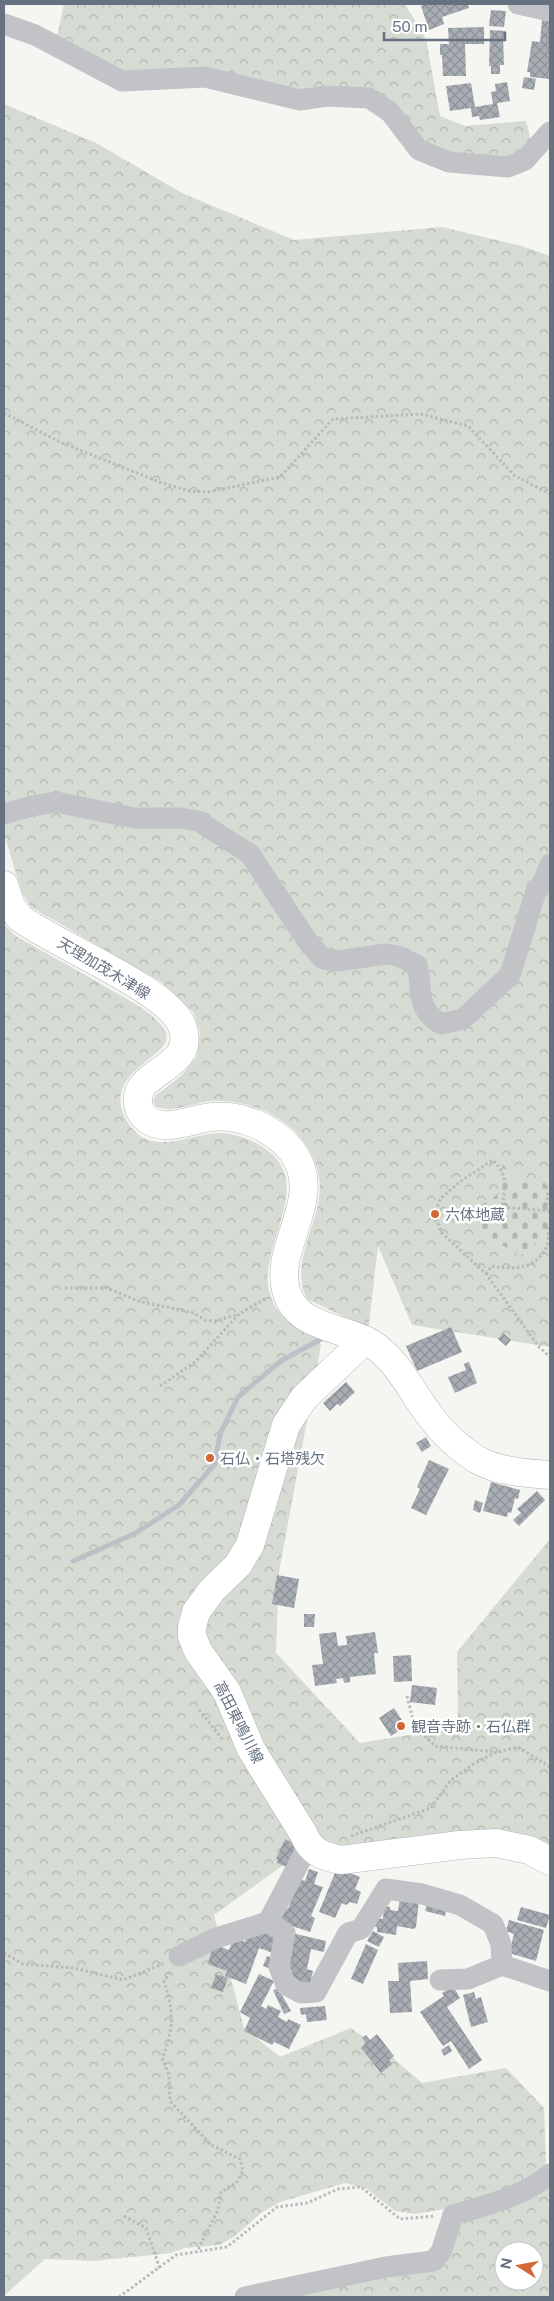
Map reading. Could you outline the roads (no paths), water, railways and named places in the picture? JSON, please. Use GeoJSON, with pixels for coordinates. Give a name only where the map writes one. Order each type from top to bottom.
{"type":"FeatureCollection","features":[{"type":"Feature","properties":{"kind":"main road","name":"天理加茂木津線"},"geometry":{"type":"LineString","coordinates":[[4,885],[10,906],[20,918],[152,994],[180,1021],[183,1027],[184,1041],[178,1057],[145,1082],[140,1091],[138,1102],[145,1118],[160,1125],[168,1126],[216,1117],[244,1120],[268,1130],[294,1153],[302,1172],[304,1191],[286,1261],[286,1288],[295,1310],[310,1320],[364,1340],[394,1363],[431,1417],[453,1443],[479,1461],[510,1471],[550,1475]]}},
{"type":"Feature","properties":{"kind":"main road","name":"高田東鳴川線"},"geometry":{"type":"LineString","coordinates":[[308,1846],[302,1833],[250,1749],[227,1692],[198,1651],[192,1636],[192,1627],[196,1612],[212,1590],[238,1565],[250,1545],[286,1425],[304,1398],[364,1340]]}},
{"type":"Feature","properties":{"kind":"main road"},"geometry":{"type":"LineString","coordinates":[[308,1846],[325,1857],[341,1860],[460,1845],[496,1843],[529,1850],[550,1861]]}},
{"type":"Feature","properties":{"kind":"street"},"geometry":{"type":"LineString","coordinates":[[518,4],[550,11]]}},
{"type":"Feature","properties":{"kind":"street"},"geometry":{"type":"LineString","coordinates":[[4,24],[35,35],[122,82],[206,77],[300,100],[327,96],[369,98],[390,112],[419,150],[449,162],[508,167],[525,160],[550,132]]}},
{"type":"Feature","properties":{"kind":"street"},"geometry":{"type":"LineString","coordinates":[[4,814],[56,802],[134,818],[180,818],[198,822],[250,854],[308,942],[323,958],[338,961],[386,954],[398,956],[417,965],[421,1000],[425,1012],[441,1024],[464,1019],[510,975],[536,890],[543,883],[550,864]]}},
{"type":"Feature","properties":{"kind":"street"},"geometry":{"type":"LineString","coordinates":[[180,1956],[216,1938],[268,1922],[308,1846]]}},
{"type":"Feature","properties":{"kind":"street"},"geometry":{"type":"LineString","coordinates":[[268,1922],[285,1933],[279,1967],[286,1985],[301,1992],[316,1992],[348,1933],[361,1929],[386,1889],[422,1894],[460,1905],[493,1924],[501,1944],[502,1965]]}},
{"type":"Feature","properties":{"kind":"street"},"geometry":{"type":"LineString","coordinates":[[440,1980],[468,1979],[502,1965],[550,1981]]}},
{"type":"Feature","properties":{"kind":"street"},"geometry":{"type":"LineString","coordinates":[[245,2297],[386,2267],[433,2262],[441,2252],[453,2215],[498,2202],[534,2187],[550,2174]]}},
{"type":"Feature","properties":{"kind":"waterway"},"geometry":{"type":"LineString","coordinates":[[73,1561],[134,1534],[179,1505],[215,1464],[220,1434],[238,1397],[281,1361],[321,1339]]}},
{"type":"Feature","properties":{"kind":"place","name":"六体地蔵"},"geometry":{"type":"Point","coordinates":[435,1214]}},
{"type":"Feature","properties":{"kind":"place","name":"石仏・石塔残欠"},"geometry":{"type":"Point","coordinates":[210,1458]}},
{"type":"Feature","properties":{"kind":"place","name":"観音寺跡・石仏群"},"geometry":{"type":"Point","coordinates":[401,1726]}}]}
